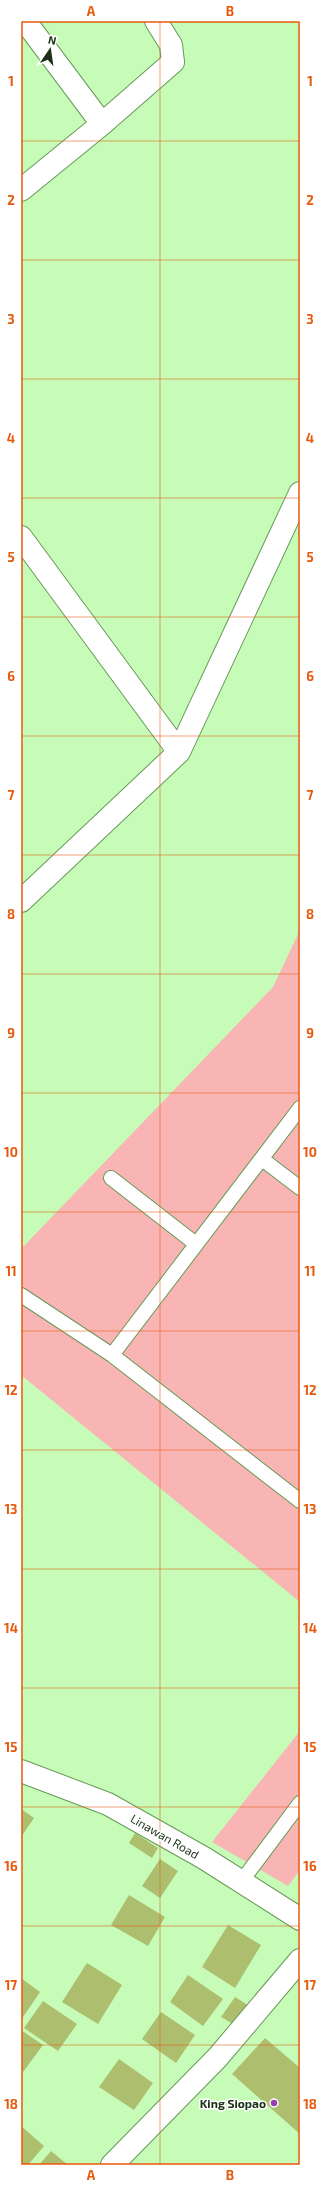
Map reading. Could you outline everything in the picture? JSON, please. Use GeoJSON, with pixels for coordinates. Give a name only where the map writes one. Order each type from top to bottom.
{"type":"FeatureCollection","features":[{"type":"Feature","properties":{"kind":"street"},"geometry":{"type":"LineString","coordinates":[[25,21],[102,124]]}},
{"type":"Feature","properties":{"kind":"street"},"geometry":{"type":"LineString","coordinates":[[21,190],[102,124],[173,62],[171,45],[156,21]]}},
{"type":"Feature","properties":{"kind":"street"},"geometry":{"type":"LineString","coordinates":[[21,901],[179,752],[300,493]]}},
{"type":"Feature","properties":{"kind":"street"},"geometry":{"type":"LineString","coordinates":[[21,537],[179,752]]}},
{"type":"Feature","properties":{"kind":"street","name":"Linawan Road"},"geometry":{"type":"LineString","coordinates":[[21,1771],[108,1804],[241,1882],[300,1919]]}},
{"type":"Feature","properties":{"kind":"street"},"geometry":{"type":"LineString","coordinates":[[112,2165],[218,2057],[300,1960]]}},
{"type":"Feature","properties":{"kind":"lane"},"geometry":{"type":"LineString","coordinates":[[112,1355],[300,1108]]}},
{"type":"Feature","properties":{"kind":"lane"},"geometry":{"type":"LineString","coordinates":[[262,1159],[300,1188]]}},
{"type":"Feature","properties":{"kind":"lane"},"geometry":{"type":"LineString","coordinates":[[111,1178],[196,1244]]}},
{"type":"Feature","properties":{"kind":"lane"},"geometry":{"type":"LineString","coordinates":[[21,1295],[112,1355],[300,1501]]}},
{"type":"Feature","properties":{"kind":"lane"},"geometry":{"type":"LineString","coordinates":[[241,1882],[300,1803]]}},
{"type":"Feature","properties":{"kind":"shaded area"},"geometry":{"type":"Polygon","coordinates":[[[300,930],[300,1602],[21,1375],[21,1249],[273,987],[300,930]]]}},
{"type":"Feature","properties":{"kind":"shaded area"},"geometry":{"type":"Polygon","coordinates":[[[300,1731],[300,1870],[288,1886],[212,1842],[300,1731]]]}},
{"type":"Feature","properties":{"kind":"building"},"geometry":{"type":"Polygon","coordinates":[[[21,1809],[34,1818],[21,1837],[21,1809]]]}},
{"type":"Feature","properties":{"kind":"building"},"geometry":{"type":"Polygon","coordinates":[[[135,1833],[158,1848],[152,1858],[129,1843],[135,1833]]]}},
{"type":"Feature","properties":{"kind":"building"},"geometry":{"type":"Polygon","coordinates":[[[160,1859],[178,1871],[160,1898],[142,1886],[160,1859]]]}},
{"type":"Feature","properties":{"kind":"building"},"geometry":{"type":"Polygon","coordinates":[[[129,1895],[165,1917],[148,1946],[111,1925],[129,1895]]]}},
{"type":"Feature","properties":{"kind":"building"},"geometry":{"type":"Polygon","coordinates":[[[228,1925],[261,1945],[235,1988],[202,1967],[228,1925]]]}},
{"type":"Feature","properties":{"kind":"building"},"geometry":{"type":"Polygon","coordinates":[[[87,1963],[122,1985],[98,2024],[62,2002],[87,1963]]]}},
{"type":"Feature","properties":{"kind":"building"},"geometry":{"type":"Polygon","coordinates":[[[188,1975],[223,1999],[203,2026],[170,2002],[188,1975]]]}},
{"type":"Feature","properties":{"kind":"building"},"geometry":{"type":"Polygon","coordinates":[[[21,1978],[40,1992],[21,2020],[21,1978]]]}},
{"type":"Feature","properties":{"kind":"building"},"geometry":{"type":"Polygon","coordinates":[[[235,1997],[251,2007],[238,2027],[221,2017],[235,1997]]]}},
{"type":"Feature","properties":{"kind":"building"},"geometry":{"type":"Polygon","coordinates":[[[43,2001],[77,2024],[58,2051],[24,2028],[43,2001]]]}},
{"type":"Feature","properties":{"kind":"building"},"geometry":{"type":"Polygon","coordinates":[[[161,2012],[195,2035],[176,2063],[142,2039],[161,2012]]]}},
{"type":"Feature","properties":{"kind":"building"},"geometry":{"type":"Polygon","coordinates":[[[21,2030],[43,2045],[23,2072],[21,2071],[21,2030]]]}},
{"type":"Feature","properties":{"kind":"building"},"geometry":{"type":"Polygon","coordinates":[[[265,2038],[300,2068],[300,2134],[232,2074],[265,2038]]]}},
{"type":"Feature","properties":{"kind":"building"},"geometry":{"type":"Polygon","coordinates":[[[119,2059],[153,2083],[134,2110],[99,2087],[119,2059]]]}},
{"type":"Feature","properties":{"kind":"building"},"geometry":{"type":"Polygon","coordinates":[[[21,2126],[44,2146],[28,2165],[21,2165],[21,2126]]]}},
{"type":"Feature","properties":{"kind":"building"},"geometry":{"type":"Polygon","coordinates":[[[51,2151],[68,2165],[39,2165],[51,2151]]]}},
{"type":"Feature","properties":{"kind":"place","name":"King Siopao"},"geometry":{"type":"Point","coordinates":[274,2103]}}]}
